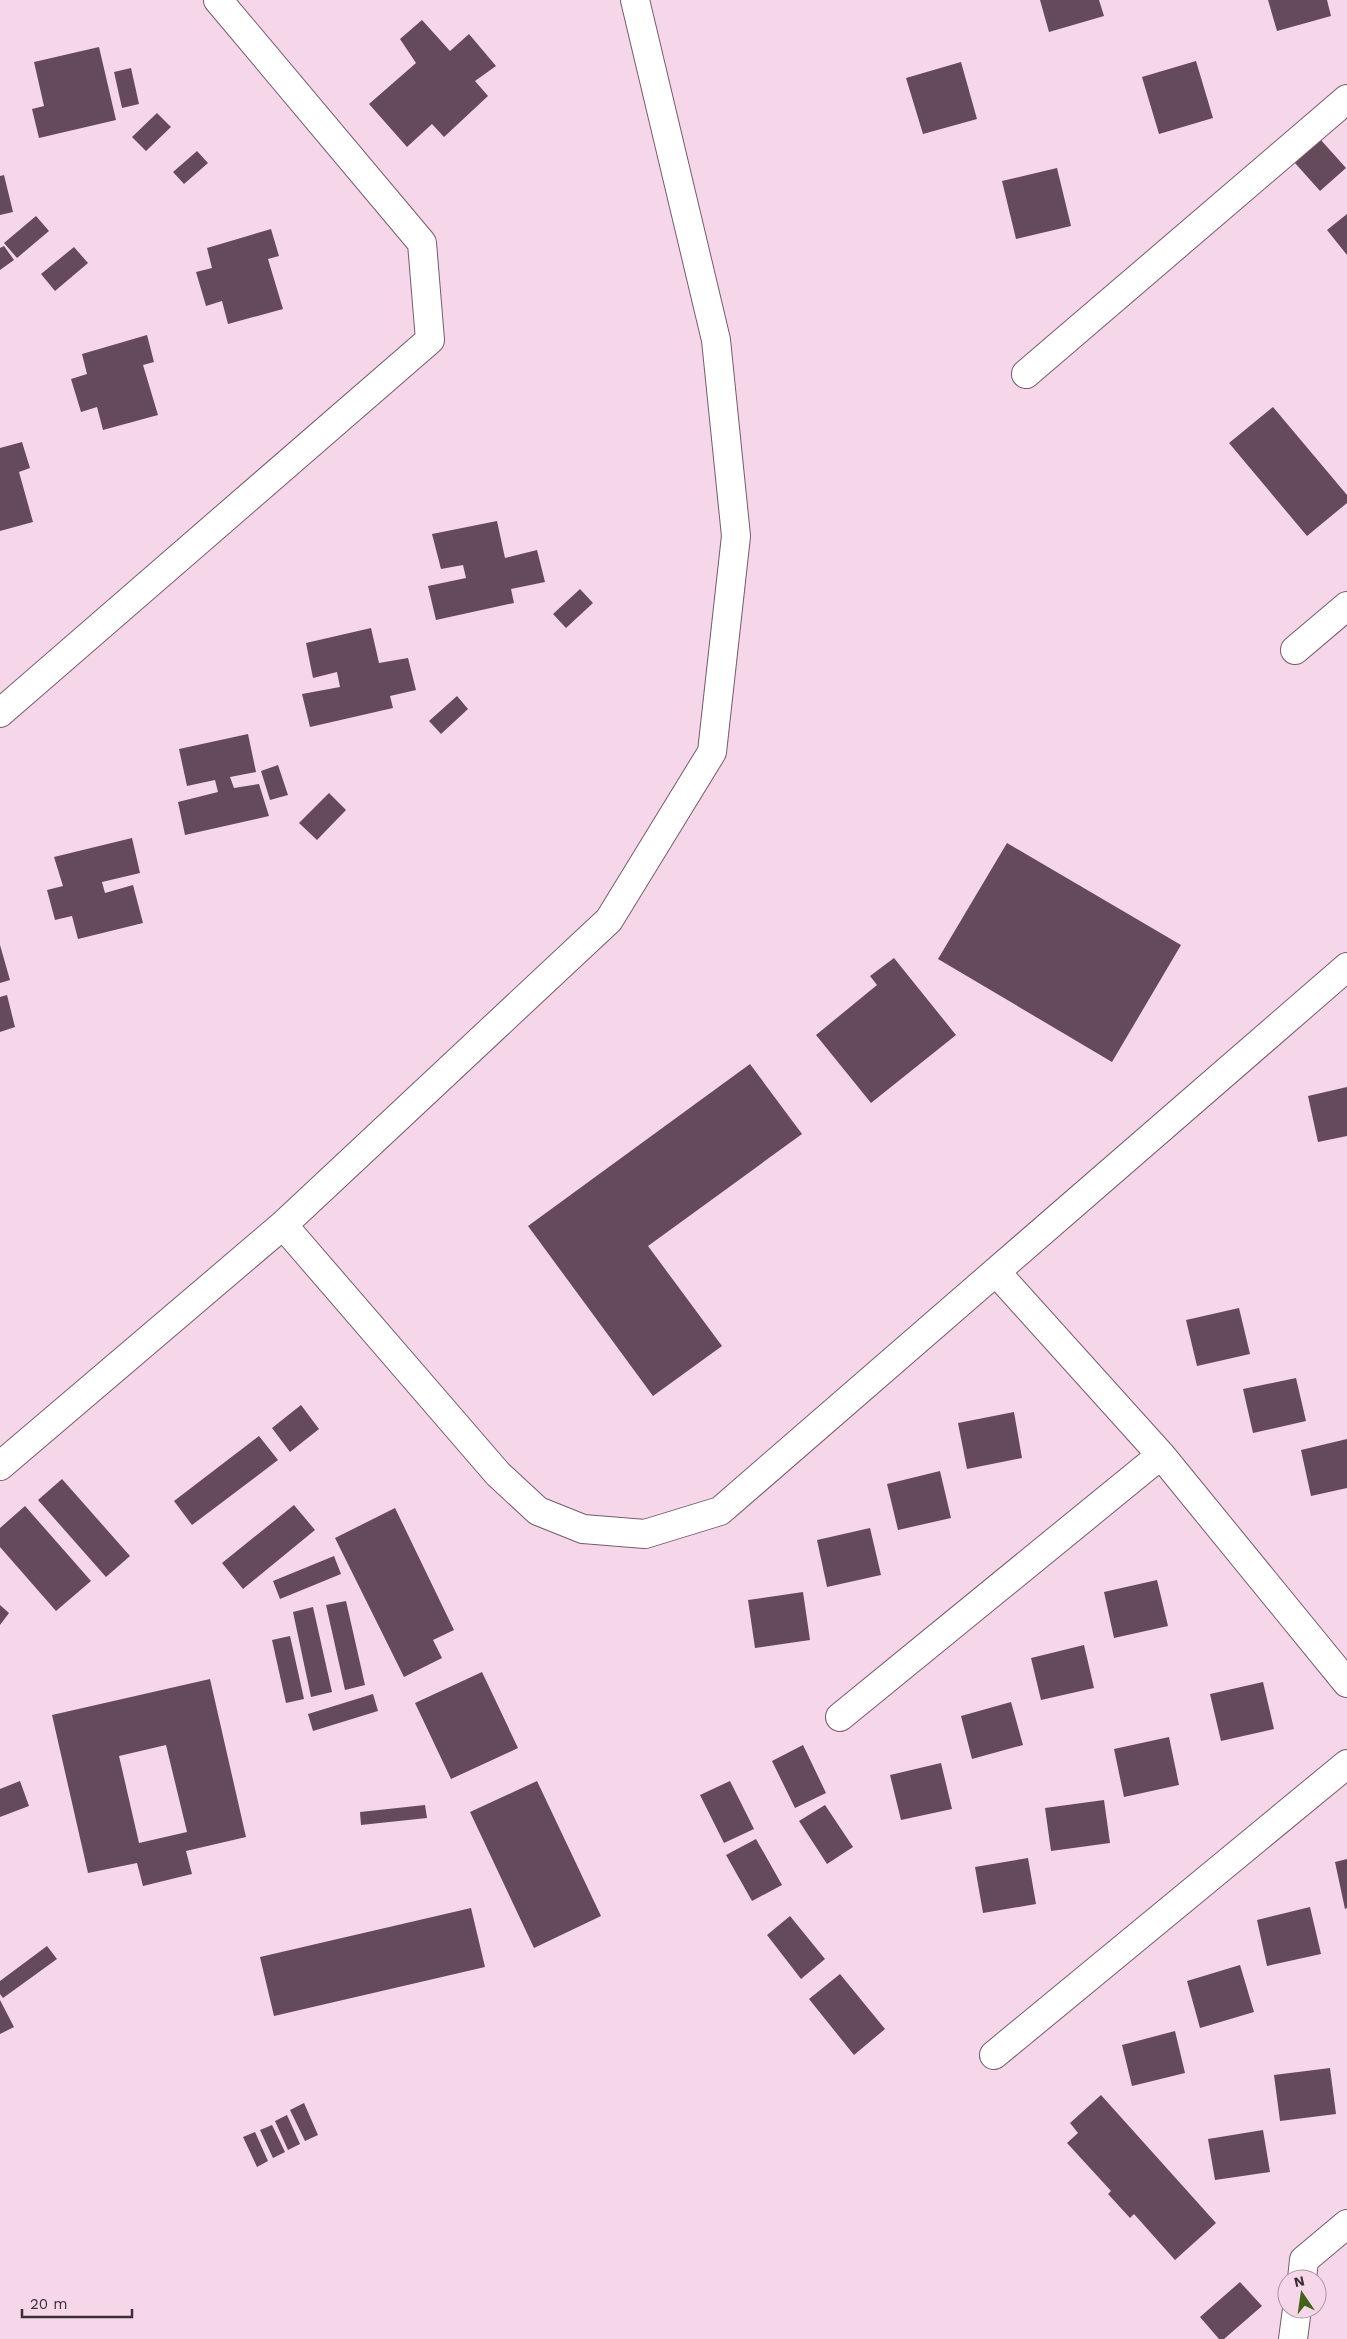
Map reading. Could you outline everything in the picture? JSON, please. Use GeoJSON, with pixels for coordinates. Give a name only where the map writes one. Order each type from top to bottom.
{"type":"FeatureCollection","features":[{"type":"Feature","properties":{"kind":"street"},"geometry":{"type":"LineString","coordinates":[[0,713],[430,340],[422,243],[218,0]]}},
{"type":"Feature","properties":{"kind":"street"},"geometry":{"type":"LineString","coordinates":[[0,1466],[283,1225],[609,920],[712,752],[736,536],[716,340],[637,0]]}},
{"type":"Feature","properties":{"kind":"street"},"geometry":{"type":"LineString","coordinates":[[1026,374],[1347,99]]}},
{"type":"Feature","properties":{"kind":"street"},"geometry":{"type":"LineString","coordinates":[[1295,650],[1347,606]]}},
{"type":"Feature","properties":{"kind":"street"},"geometry":{"type":"LineString","coordinates":[[283,1225],[498,1474],[538,1511],[582,1529],[645,1534],[720,1511],[1347,967]]}},
{"type":"Feature","properties":{"kind":"street"},"geometry":{"type":"LineString","coordinates":[[996,1272],[1161,1455],[1347,1683]]}},
{"type":"Feature","properties":{"kind":"street"},"geometry":{"type":"LineString","coordinates":[[840,1717],[1161,1455]]}},
{"type":"Feature","properties":{"kind":"street"},"geometry":{"type":"LineString","coordinates":[[994,2055],[1347,1764]]}},
{"type":"Feature","properties":{"kind":"street"},"geometry":{"type":"LineString","coordinates":[[1303,2269],[1304,2260],[1347,2224]]}},
{"type":"Feature","properties":{"kind":"street"},"geometry":{"type":"LineString","coordinates":[[1292,2339],[1295,2319]]}},
{"type":"Feature","properties":{"kind":"building"},"geometry":{"type":"Polygon","coordinates":[[[1040,0],[1099,0],[1104,16],[1049,32],[1040,0]]]}},
{"type":"Feature","properties":{"kind":"building"},"geometry":{"type":"Polygon","coordinates":[[[1268,0],[1327,0],[1331,16],[1277,31],[1268,0]]]}},
{"type":"Feature","properties":{"kind":"building"},"geometry":{"type":"Polygon","coordinates":[[[422,20],[450,51],[469,34],[496,66],[475,81],[488,96],[444,137],[432,124],[407,147],[369,104],[416,63],[400,39],[422,20]]]}},
{"type":"Feature","properties":{"kind":"building"},"geometry":{"type":"Polygon","coordinates":[[[99,47],[116,120],[39,138],[32,109],[44,106],[34,62],[99,47]]]}},
{"type":"Feature","properties":{"kind":"building"},"geometry":{"type":"Polygon","coordinates":[[[1196,61],[1213,118],[1159,134],[1142,77],[1196,61]]]}},
{"type":"Feature","properties":{"kind":"building"},"geometry":{"type":"Polygon","coordinates":[[[961,62],[977,119],[923,134],[906,78],[961,62]]]}},
{"type":"Feature","properties":{"kind":"building"},"geometry":{"type":"Polygon","coordinates":[[[131,68],[139,104],[122,108],[114,72],[131,68]]]}},
{"type":"Feature","properties":{"kind":"building"},"geometry":{"type":"Polygon","coordinates":[[[157,113],[171,127],[146,151],[132,137],[157,113]]]}},
{"type":"Feature","properties":{"kind":"building"},"geometry":{"type":"Polygon","coordinates":[[[1320,139],[1346,168],[1320,191],[1295,163],[1320,139]]]}},
{"type":"Feature","properties":{"kind":"building"},"geometry":{"type":"Polygon","coordinates":[[[197,151],[208,163],[184,184],[173,172],[197,151]]]}},
{"type":"Feature","properties":{"kind":"building"},"geometry":{"type":"Polygon","coordinates":[[[1057,168],[1071,226],[1016,239],[1002,181],[1057,168]]]}},
{"type":"Feature","properties":{"kind":"building"},"geometry":{"type":"Polygon","coordinates":[[[4,175],[13,212],[0,215],[0,176],[4,175]]]}},
{"type":"Feature","properties":{"kind":"building"},"geometry":{"type":"Polygon","coordinates":[[[1347,214],[1347,255],[1327,230],[1347,214]]]}},
{"type":"Feature","properties":{"kind":"building"},"geometry":{"type":"Polygon","coordinates":[[[36,216],[49,231],[17,258],[4,243],[36,216]]]}},
{"type":"Feature","properties":{"kind":"building"},"geometry":{"type":"Polygon","coordinates":[[[271,229],[279,256],[268,259],[283,309],[228,324],[222,301],[206,306],[196,272],[212,268],[207,248],[271,229]]]}},
{"type":"Feature","properties":{"kind":"building"},"geometry":{"type":"Polygon","coordinates":[[[4,246],[14,260],[0,270],[0,248],[4,246]]]}},
{"type":"Feature","properties":{"kind":"building"},"geometry":{"type":"Polygon","coordinates":[[[74,247],[88,263],[55,291],[41,274],[74,247]]]}},
{"type":"Feature","properties":{"kind":"building"},"geometry":{"type":"Polygon","coordinates":[[[147,335],[154,362],[143,365],[158,415],[103,430],[97,407],[81,412],[71,379],[87,374],[82,354],[147,335]]]}},
{"type":"Feature","properties":{"kind":"building"},"geometry":{"type":"Polygon","coordinates":[[[1273,407],[1347,495],[1347,503],[1307,536],[1229,443],[1273,407]]]}},
{"type":"Feature","properties":{"kind":"building"},"geometry":{"type":"Polygon","coordinates":[[[22,442],[30,468],[19,472],[33,522],[0,531],[0,448],[22,442]]]}},
{"type":"Feature","properties":{"kind":"building"},"geometry":{"type":"Polygon","coordinates":[[[497,521],[505,558],[537,550],[545,582],[511,589],[514,603],[436,620],[428,586],[466,578],[463,565],[441,569],[432,534],[497,521]]]}},
{"type":"Feature","properties":{"kind":"building"},"geometry":{"type":"Polygon","coordinates":[[[580,589],[593,603],[566,628],[553,614],[580,589]]]}},
{"type":"Feature","properties":{"kind":"building"},"geometry":{"type":"Polygon","coordinates":[[[371,628],[379,663],[408,658],[416,690],[390,696],[393,708],[310,727],[302,694],[340,687],[337,672],[313,678],[306,643],[371,628]]]}},
{"type":"Feature","properties":{"kind":"building"},"geometry":{"type":"Polygon","coordinates":[[[457,696],[468,709],[441,734],[429,721],[457,696]]]}},
{"type":"Feature","properties":{"kind":"building"},"geometry":{"type":"Polygon","coordinates":[[[248,734],[256,772],[230,777],[234,788],[259,784],[269,816],[185,835],[178,802],[218,792],[215,780],[187,786],[179,749],[248,734]]]}},
{"type":"Feature","properties":{"kind":"building"},"geometry":{"type":"Polygon","coordinates":[[[278,765],[288,795],[270,800],[261,771],[278,765]]]}},
{"type":"Feature","properties":{"kind":"building"},"geometry":{"type":"Polygon","coordinates":[[[329,793],[346,810],[317,840],[299,823],[329,793]]]}},
{"type":"Feature","properties":{"kind":"building"},"geometry":{"type":"Polygon","coordinates":[[[132,838],[140,873],[102,882],[105,893],[133,885],[143,923],[78,939],[72,916],[55,920],[47,890],[63,886],[54,857],[132,838]]]}},
{"type":"Feature","properties":{"kind":"building"},"geometry":{"type":"Polygon","coordinates":[[[1007,843],[1181,945],[1112,1062],[938,959],[1007,843]]]}},
{"type":"Feature","properties":{"kind":"building"},"geometry":{"type":"Polygon","coordinates":[[[0,945],[10,980],[0,983],[0,945]]]}},
{"type":"Feature","properties":{"kind":"building"},"geometry":{"type":"Polygon","coordinates":[[[894,958],[956,1035],[871,1103],[816,1035],[877,985],[870,976],[894,958]]]}},
{"type":"Feature","properties":{"kind":"building"},"geometry":{"type":"Polygon","coordinates":[[[7,995],[15,1027],[0,1032],[0,997],[7,995]]]}},
{"type":"Feature","properties":{"kind":"building"},"geometry":{"type":"Polygon","coordinates":[[[750,1064],[802,1134],[648,1246],[722,1346],[653,1396],[528,1226],[750,1064]]]}},
{"type":"Feature","properties":{"kind":"building"},"geometry":{"type":"Polygon","coordinates":[[[1347,1087],[1347,1136],[1318,1142],[1308,1096],[1347,1087]]]}},
{"type":"Feature","properties":{"kind":"building"},"geometry":{"type":"Polygon","coordinates":[[[1239,1308],[1250,1354],[1197,1366],[1186,1320],[1239,1308]]]}},
{"type":"Feature","properties":{"kind":"building"},"geometry":{"type":"Polygon","coordinates":[[[1296,1378],[1306,1421],[1253,1433],[1243,1389],[1296,1378]]]}},
{"type":"Feature","properties":{"kind":"building"},"geometry":{"type":"Polygon","coordinates":[[[301,1405],[319,1429],[290,1452],[272,1428],[301,1405]]]}},
{"type":"Feature","properties":{"kind":"building"},"geometry":{"type":"Polygon","coordinates":[[[1014,1412],[1022,1458],[967,1469],[958,1423],[1014,1412]]]}},
{"type":"Feature","properties":{"kind":"building"},"geometry":{"type":"Polygon","coordinates":[[[259,1436],[278,1460],[192,1525],[174,1501],[259,1436]]]}},
{"type":"Feature","properties":{"kind":"building"},"geometry":{"type":"Polygon","coordinates":[[[1347,1439],[1347,1488],[1311,1496],[1301,1450],[1347,1439]]]}},
{"type":"Feature","properties":{"kind":"building"},"geometry":{"type":"Polygon","coordinates":[[[940,1471],[951,1518],[898,1530],[887,1484],[940,1471]]]}},
{"type":"Feature","properties":{"kind":"building"},"geometry":{"type":"Polygon","coordinates":[[[62,1479],[130,1556],[106,1577],[38,1500],[62,1479]]]}},
{"type":"Feature","properties":{"kind":"building"},"geometry":{"type":"Polygon","coordinates":[[[294,1505],[315,1530],[243,1589],[222,1563],[294,1505]]]}},
{"type":"Feature","properties":{"kind":"building"},"geometry":{"type":"Polygon","coordinates":[[[25,1506],[91,1581],[56,1611],[0,1547],[0,1528],[25,1506]]]}},
{"type":"Feature","properties":{"kind":"building"},"geometry":{"type":"Polygon","coordinates":[[[395,1508],[454,1630],[433,1640],[442,1658],[404,1677],[335,1538],[395,1508]]]}},
{"type":"Feature","properties":{"kind":"building"},"geometry":{"type":"Polygon","coordinates":[[[870,1528],[881,1575],[827,1587],[817,1540],[870,1528]]]}},
{"type":"Feature","properties":{"kind":"building"},"geometry":{"type":"Polygon","coordinates":[[[334,1556],[341,1574],[280,1599],[273,1581],[334,1556]]]}},
{"type":"Feature","properties":{"kind":"building"},"geometry":{"type":"Polygon","coordinates":[[[1157,1580],[1168,1626],[1114,1638],[1104,1592],[1157,1580]]]}},
{"type":"Feature","properties":{"kind":"building"},"geometry":{"type":"Polygon","coordinates":[[[803,1592],[810,1640],[755,1648],[748,1600],[803,1592]]]}},
{"type":"Feature","properties":{"kind":"building"},"geometry":{"type":"Polygon","coordinates":[[[346,1601],[365,1685],[345,1690],[326,1605],[346,1601]]]}},
{"type":"Feature","properties":{"kind":"building"},"geometry":{"type":"Polygon","coordinates":[[[0,1605],[9,1613],[0,1625],[0,1605]]]}},
{"type":"Feature","properties":{"kind":"building"},"geometry":{"type":"Polygon","coordinates":[[[313,1607],[332,1692],[311,1697],[293,1612],[313,1607]]]}},
{"type":"Feature","properties":{"kind":"building"},"geometry":{"type":"Polygon","coordinates":[[[290,1636],[304,1699],[286,1703],[272,1640],[290,1636]]]}},
{"type":"Feature","properties":{"kind":"building"},"geometry":{"type":"Polygon","coordinates":[[[1084,1645],[1094,1688],[1041,1700],[1031,1658],[1084,1645]]]}},
{"type":"Feature","properties":{"kind":"building"},"geometry":{"type":"Polygon","coordinates":[[[482,1672],[518,1748],[451,1779],[415,1703],[482,1672]]]}},
{"type":"Feature","properties":{"kind":"building"},"geometry":{"type":"Polygon","coordinates":[[[210,1679],[246,1837],[186,1851],[192,1874],[143,1886],[137,1863],[88,1873],[52,1715],[210,1679]],[[166,1745],[119,1756],[139,1843],[187,1832],[166,1745]]]}},
{"type":"Feature","properties":{"kind":"building"},"geometry":{"type":"Polygon","coordinates":[[[1263,1682],[1274,1729],[1221,1741],[1210,1694],[1263,1682]]]}},
{"type":"Feature","properties":{"kind":"building"},"geometry":{"type":"Polygon","coordinates":[[[373,1694],[378,1711],[313,1731],[308,1714],[373,1694]]]}},
{"type":"Feature","properties":{"kind":"building"},"geometry":{"type":"Polygon","coordinates":[[[1011,1702],[1023,1745],[972,1759],[961,1716],[1011,1702]]]}},
{"type":"Feature","properties":{"kind":"building"},"geometry":{"type":"Polygon","coordinates":[[[1169,1737],[1179,1785],[1124,1797],[1114,1749],[1169,1737]]]}},
{"type":"Feature","properties":{"kind":"building"},"geometry":{"type":"Polygon","coordinates":[[[803,1745],[826,1793],[795,1808],[772,1761],[803,1745]]]}},
{"type":"Feature","properties":{"kind":"building"},"geometry":{"type":"Polygon","coordinates":[[[941,1763],[952,1809],[901,1820],[890,1775],[941,1763]]]}},
{"type":"Feature","properties":{"kind":"building"},"geometry":{"type":"Polygon","coordinates":[[[20,1781],[29,1806],[0,1817],[0,1789],[20,1781]]]}},
{"type":"Feature","properties":{"kind":"building"},"geometry":{"type":"Polygon","coordinates":[[[537,1781],[601,1916],[534,1948],[470,1812],[537,1781]]]}},
{"type":"Feature","properties":{"kind":"building"},"geometry":{"type":"Polygon","coordinates":[[[730,1781],[754,1829],[724,1843],[700,1795],[730,1781]]]}},
{"type":"Feature","properties":{"kind":"building"},"geometry":{"type":"Polygon","coordinates":[[[1104,1800],[1110,1843],[1051,1851],[1045,1808],[1104,1800]]]}},
{"type":"Feature","properties":{"kind":"building"},"geometry":{"type":"Polygon","coordinates":[[[425,1805],[427,1818],[361,1825],[360,1812],[425,1805]]]}},
{"type":"Feature","properties":{"kind":"building"},"geometry":{"type":"Polygon","coordinates":[[[825,1805],[853,1847],[827,1864],[799,1821],[825,1805]]]}},
{"type":"Feature","properties":{"kind":"building"},"geometry":{"type":"Polygon","coordinates":[[[756,1839],[782,1885],[752,1901],[726,1855],[756,1839]]]}},
{"type":"Feature","properties":{"kind":"building"},"geometry":{"type":"Polygon","coordinates":[[[1028,1858],[1036,1904],[983,1913],[975,1867],[1028,1858]]]}},
{"type":"Feature","properties":{"kind":"building"},"geometry":{"type":"Polygon","coordinates":[[[1347,1859],[1347,1908],[1345,1909],[1335,1862],[1347,1859]]]}},
{"type":"Feature","properties":{"kind":"building"},"geometry":{"type":"Polygon","coordinates":[[[1310,1907],[1321,1954],[1267,1966],[1257,1920],[1310,1907]]]}},
{"type":"Feature","properties":{"kind":"building"},"geometry":{"type":"Polygon","coordinates":[[[471,1908],[485,1967],[274,2016],[260,1957],[471,1908]]]}},
{"type":"Feature","properties":{"kind":"building"},"geometry":{"type":"Polygon","coordinates":[[[790,1916],[825,1959],[801,1979],[767,1935],[790,1916]]]}},
{"type":"Feature","properties":{"kind":"building"},"geometry":{"type":"Polygon","coordinates":[[[47,1946],[57,1959],[3,1998],[0,1994],[0,1981],[47,1946]]]}},
{"type":"Feature","properties":{"kind":"building"},"geometry":{"type":"Polygon","coordinates":[[[1240,1965],[1254,2012],[1200,2028],[1187,1981],[1240,1965]]]}},
{"type":"Feature","properties":{"kind":"building"},"geometry":{"type":"Polygon","coordinates":[[[840,1974],[885,2029],[854,2055],[809,1999],[840,1974]]]}},
{"type":"Feature","properties":{"kind":"building"},"geometry":{"type":"Polygon","coordinates":[[[0,2000],[14,2027],[0,2034],[0,2000]]]}},
{"type":"Feature","properties":{"kind":"building"},"geometry":{"type":"Polygon","coordinates":[[[1175,2031],[1185,2073],[1132,2086],[1122,2045],[1175,2031]]]}},
{"type":"Feature","properties":{"kind":"building"},"geometry":{"type":"Polygon","coordinates":[[[1330,2068],[1336,2114],[1280,2121],[1274,2075],[1330,2068]]]}},
{"type":"Feature","properties":{"kind":"building"},"geometry":{"type":"Polygon","coordinates":[[[1101,2095],[1216,2223],[1175,2260],[1134,2214],[1130,2218],[1108,2194],[1111,2191],[1067,2143],[1078,2133],[1070,2123],[1101,2095]]]}},
{"type":"Feature","properties":{"kind":"building"},"geometry":{"type":"Polygon","coordinates":[[[304,2103],[318,2135],[305,2141],[290,2110],[304,2103]]]}},
{"type":"Feature","properties":{"kind":"building"},"geometry":{"type":"Polygon","coordinates":[[[287,2115],[300,2144],[288,2150],[275,2121],[287,2115]]]}},
{"type":"Feature","properties":{"kind":"building"},"geometry":{"type":"Polygon","coordinates":[[[272,2125],[285,2152],[273,2158],[260,2130],[272,2125]]]}},
{"type":"Feature","properties":{"kind":"building"},"geometry":{"type":"Polygon","coordinates":[[[1263,2130],[1270,2172],[1215,2180],[1208,2139],[1263,2130]]]}},
{"type":"Feature","properties":{"kind":"building"},"geometry":{"type":"Polygon","coordinates":[[[255,2132],[268,2161],[257,2167],[243,2137],[255,2132]]]}},
{"type":"Feature","properties":{"kind":"building"},"geometry":{"type":"Polygon","coordinates":[[[1240,2282],[1262,2306],[1224,2339],[1219,2339],[1200,2317],[1240,2282]]]}}]}
